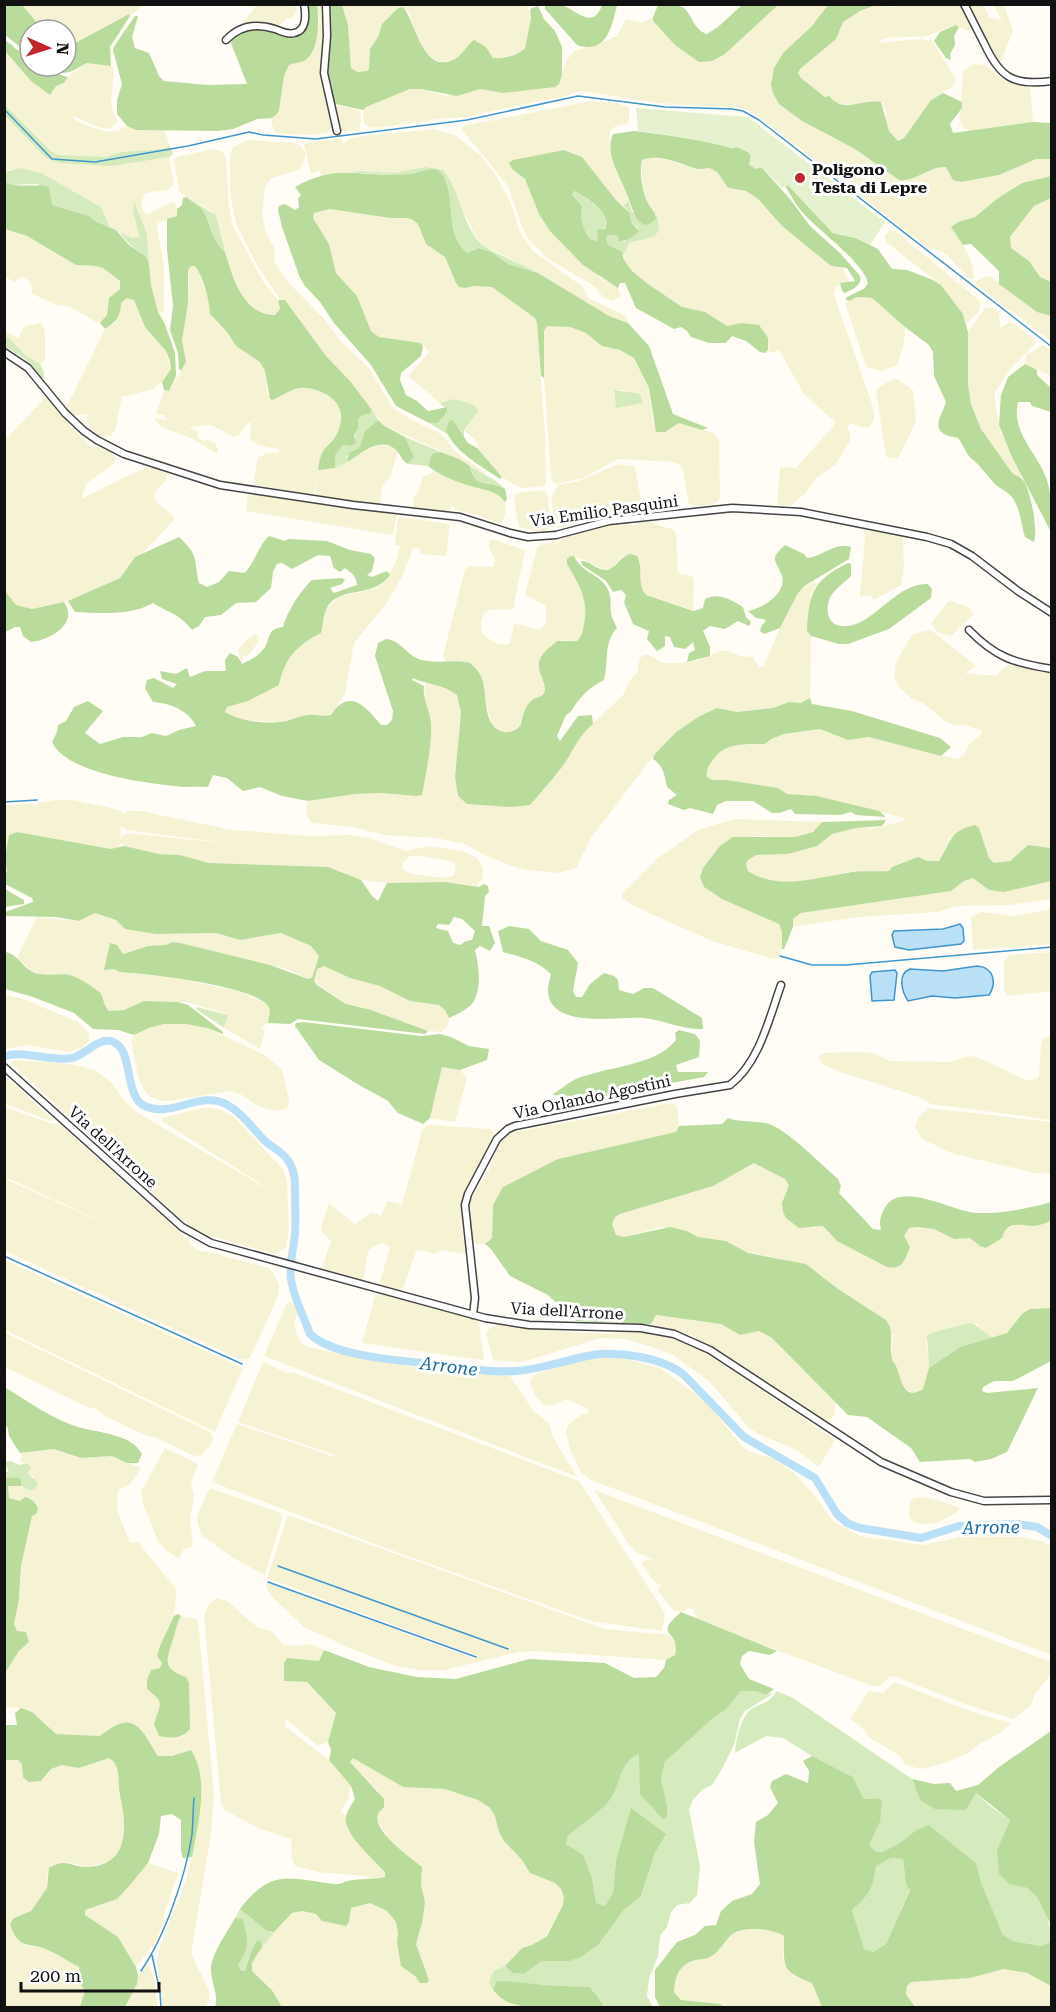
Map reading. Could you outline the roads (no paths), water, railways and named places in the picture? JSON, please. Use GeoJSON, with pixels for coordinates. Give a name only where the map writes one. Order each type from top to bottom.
{"type":"FeatureCollection","features":[{"type":"Feature","properties":{"kind":"street"},"geometry":{"type":"LineString","coordinates":[[226,40],[233,32],[245,27],[272,28],[291,34],[297,32],[302,28],[305,20],[304,4]]}},
{"type":"Feature","properties":{"kind":"street"},"geometry":{"type":"LineString","coordinates":[[326,4],[327,36],[324,73],[337,132]]}},
{"type":"Feature","properties":{"kind":"street"},"geometry":{"type":"LineString","coordinates":[[964,4],[992,61],[1004,74],[1024,82],[1052,81]]}},
{"type":"Feature","properties":{"kind":"street","name":"Via Emilio Pasquini"},"geometry":{"type":"LineString","coordinates":[[4,352],[28,368],[65,413],[97,440],[124,454],[220,485],[353,505],[460,517],[528,537],[562,534],[609,521],[732,508],[801,512],[927,537],[951,544],[972,556],[1018,591],[1052,613]]}},
{"type":"Feature","properties":{"kind":"street"},"geometry":{"type":"LineString","coordinates":[[969,630],[983,644],[1009,660],[1052,669]]}},
{"type":"Feature","properties":{"kind":"street","name":"Via Orlando Agostini"},"geometry":{"type":"LineString","coordinates":[[473,1315],[475,1301],[465,1204],[468,1194],[502,1133],[515,1126],[730,1085],[738,1080],[751,1062],[781,986]]}},
{"type":"Feature","properties":{"kind":"street","name":"Via dell'Arrone"},"geometry":{"type":"LineString","coordinates":[[4,1067],[182,1227],[211,1243],[473,1315],[529,1325],[641,1328],[674,1334],[710,1350],[881,1462],[951,1492],[978,1500],[994,1502],[1052,1500]]}},
{"type":"Feature","properties":{"kind":"water"},"geometry":{"type":"Polygon","coordinates":[[[960,924],[963,928],[964,941],[961,944],[909,950],[895,947],[892,935],[894,931],[943,929],[960,924]]]}},
{"type":"Feature","properties":{"kind":"water"},"geometry":{"type":"Polygon","coordinates":[[[977,966],[987,969],[992,976],[993,986],[989,995],[955,998],[932,996],[908,1001],[904,993],[903,975],[910,969],[943,971],[977,966]]]}},
{"type":"Feature","properties":{"kind":"water"},"geometry":{"type":"Polygon","coordinates":[[[895,970],[897,973],[894,1000],[872,1001],[870,976],[872,972],[895,970]]]}},
{"type":"Feature","properties":{"kind":"waterway"},"geometry":{"type":"LineString","coordinates":[[4,109],[52,159],[95,162],[188,146],[249,132],[316,139],[467,120],[578,96],[665,107],[743,111],[759,120],[1052,347]]}},
{"type":"Feature","properties":{"kind":"waterway"},"geometry":{"type":"LineString","coordinates":[[4,802],[37,800]]}},
{"type":"Feature","properties":{"kind":"waterway"},"geometry":{"type":"LineString","coordinates":[[780,956],[812,965],[846,965],[1052,947]]}},
{"type":"Feature","properties":{"kind":"waterway","name":"Arrone"},"geometry":{"type":"LineString","coordinates":[[4,1056],[21,1054],[55,1059],[72,1058],[102,1042],[114,1042],[123,1053],[134,1094],[143,1105],[153,1109],[164,1109],[205,1100],[216,1101],[226,1104],[241,1115],[265,1141],[283,1155],[292,1169],[295,1185],[292,1286],[310,1334],[321,1342],[373,1357],[498,1371],[534,1369],[598,1354],[651,1359],[684,1375],[744,1437],[815,1478],[837,1514],[847,1523],[860,1528],[921,1538],[959,1526],[1017,1524],[1037,1527],[1052,1536]]}},
{"type":"Feature","properties":{"kind":"waterway"},"geometry":{"type":"LineString","coordinates":[[4,1256],[242,1364]]}},
{"type":"Feature","properties":{"kind":"waterway"},"geometry":{"type":"LineString","coordinates":[[278,1566],[508,1649]]}},
{"type":"Feature","properties":{"kind":"waterway"},"geometry":{"type":"LineString","coordinates":[[268,1582],[476,1657]]}},
{"type":"Feature","properties":{"kind":"waterway"},"geometry":{"type":"LineString","coordinates":[[141,1971],[166,1924],[179,1888],[192,1835],[194,1798]]}},
{"type":"Feature","properties":{"kind":"waterway"},"geometry":{"type":"LineString","coordinates":[[152,1955],[161,2008]]}},
{"type":"Feature","properties":{"kind":"place","name":"Poligono Testa di Lepre"},"geometry":{"type":"Point","coordinates":[800,178]}}]}
